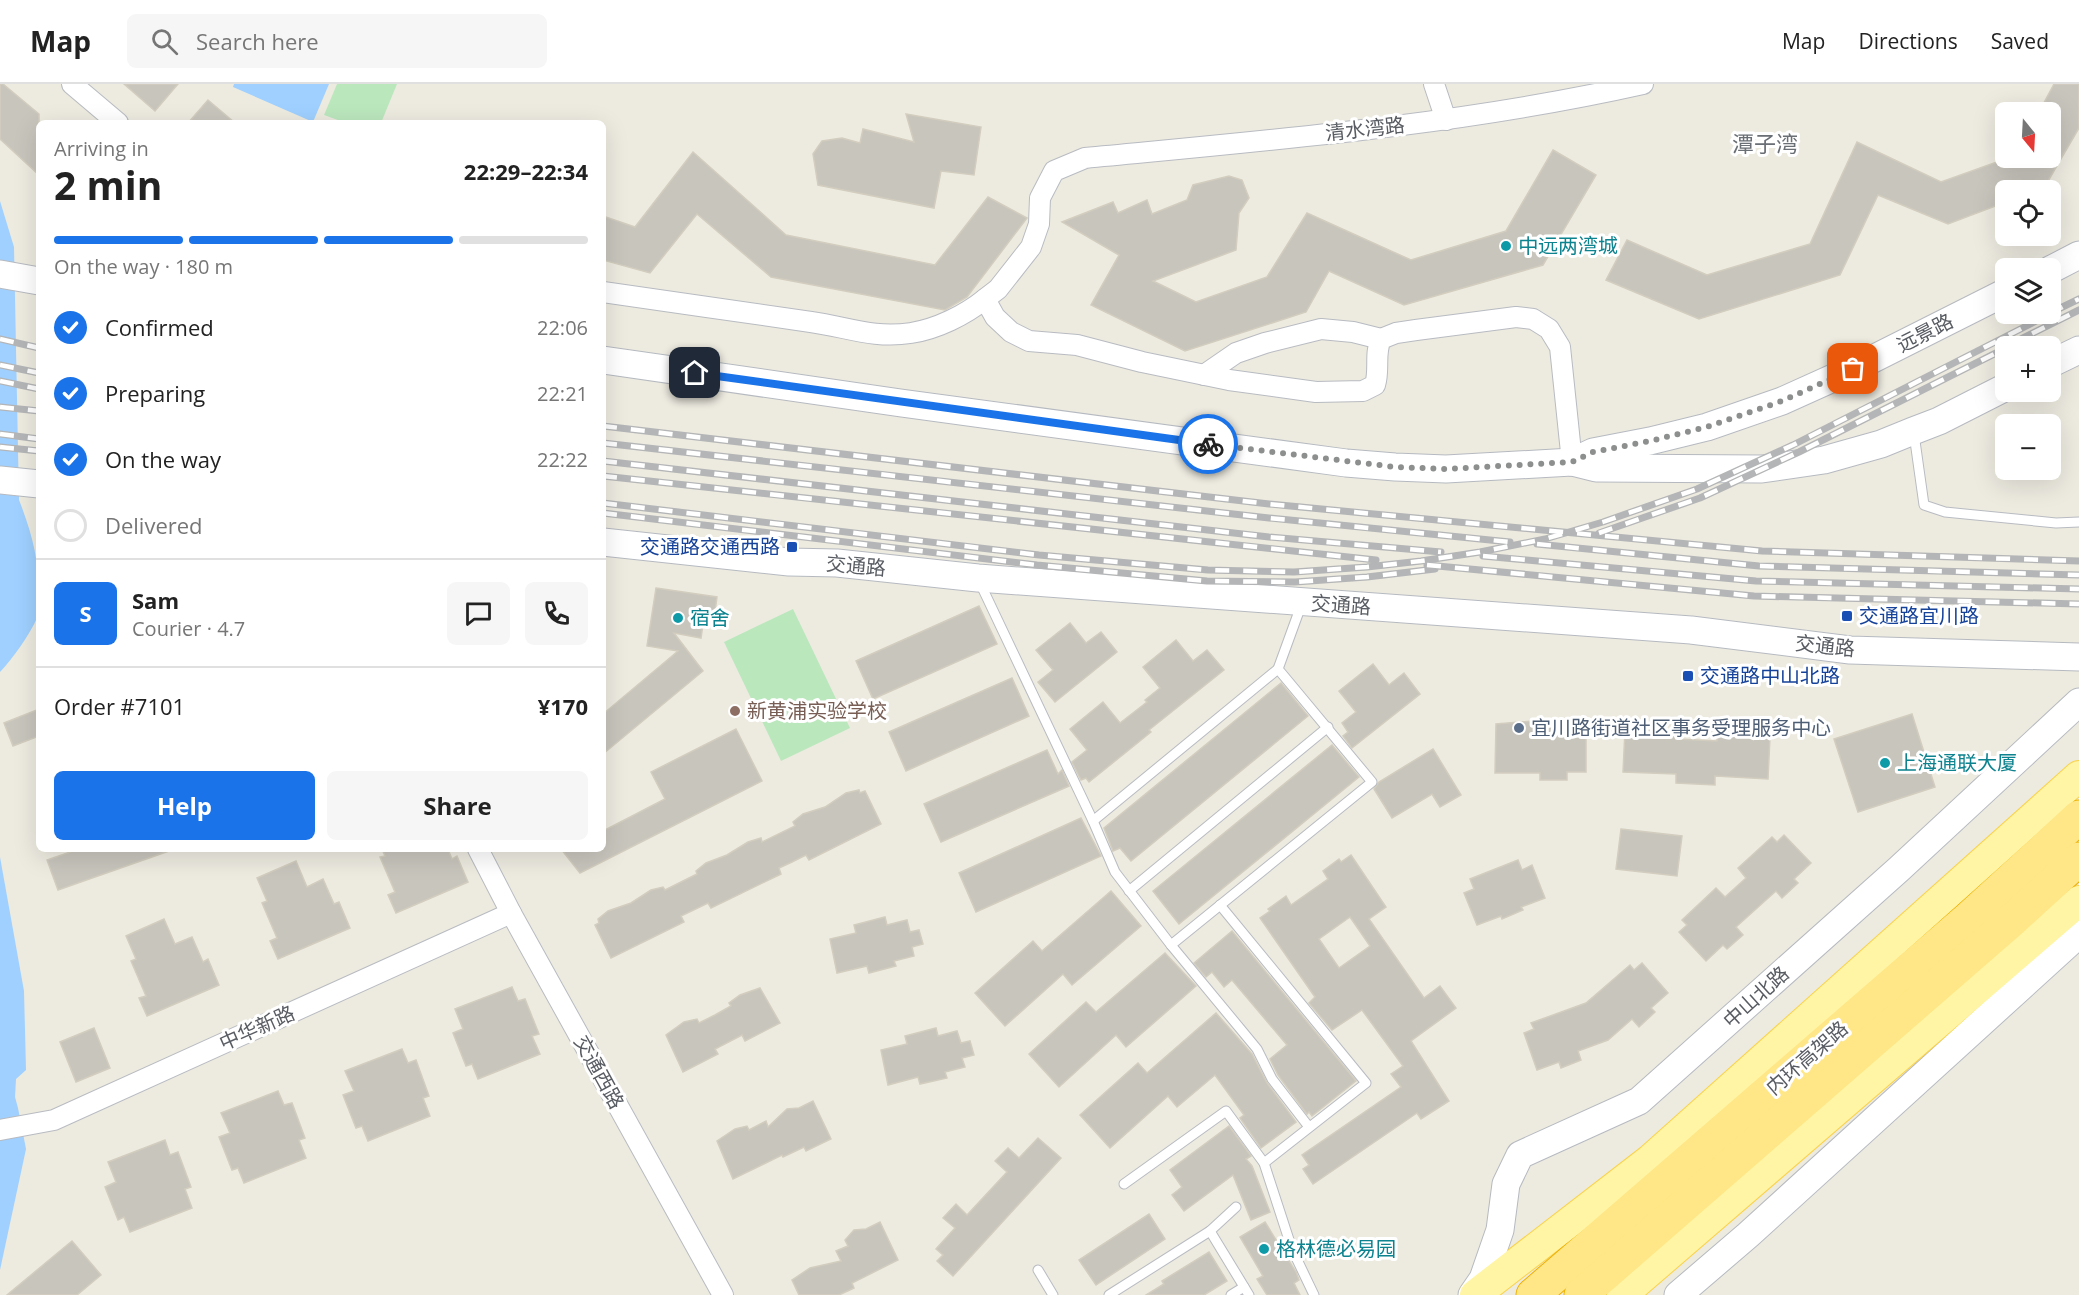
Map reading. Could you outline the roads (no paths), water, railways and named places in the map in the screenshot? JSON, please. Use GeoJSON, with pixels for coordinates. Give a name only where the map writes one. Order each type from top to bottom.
{"type":"FeatureCollection","features":[{"type":"Feature","properties":{"kind":"highway","name":"内环高架路"},"geometry":{"type":"LineString","coordinates":[[1533,1295],[1970,917],[2079,817]]}},
{"type":"Feature","properties":{"kind":"highway","name":"内环高架路"},"geometry":{"type":"LineString","coordinates":[[1581,1295],[2002,929],[2079,859]]}},
{"type":"Feature","properties":{"kind":"main road"},"geometry":{"type":"LineString","coordinates":[[2061,264],[2079,255]]}},
{"type":"Feature","properties":{"kind":"main road"},"geometry":{"type":"LineString","coordinates":[[0,274],[33,280]]}},
{"type":"Feature","properties":{"kind":"main road","name":"远景路"},"geometry":{"type":"LineString","coordinates":[[1572,462],[1593,452],[1707,427],[1782,401],[1853,369],[1995,298]]}},
{"type":"Feature","properties":{"kind":"main road"},"geometry":{"type":"LineString","coordinates":[[2061,359],[2079,350]]}},
{"type":"Feature","properties":{"kind":"main road","name":"远景路"},"geometry":{"type":"LineString","coordinates":[[606,360],[1346,463],[1446,469],[1572,462],[1596,468],[1762,469],[1824,460],[1881,444],[1939,421],[1995,393]]}},
{"type":"Feature","properties":{"kind":"main road","name":"交通路"},"geometry":{"type":"LineString","coordinates":[[606,542],[789,562],[837,563],[978,578],[1690,630],[1850,650],[2079,657]]}},
{"type":"Feature","properties":{"kind":"main road","name":"中山北路"},"geometry":{"type":"LineString","coordinates":[[1474,1295],[1483,1279],[1500,1230],[1506,1184],[1520,1155],[1639,1101],[1899,869],[2079,702]]}},
{"type":"Feature","properties":{"kind":"main road","name":"中山北路"},"geometry":{"type":"LineString","coordinates":[[1474,1295],[1651,1159],[2079,776]]}},
{"type":"Feature","properties":{"kind":"main road"},"geometry":{"type":"LineString","coordinates":[[1622,1295],[2024,951],[2079,901]]}},
{"type":"Feature","properties":{"kind":"main road"},"geometry":{"type":"LineString","coordinates":[[1678,1295],[1748,1235],[2079,934]]}},
{"type":"Feature","properties":{"kind":"street"},"geometry":{"type":"LineString","coordinates":[[72,84],[114,120]]}},
{"type":"Feature","properties":{"kind":"street"},"geometry":{"type":"LineString","coordinates":[[1434,84],[1446,120]]}},
{"type":"Feature","properties":{"kind":"street","name":"清水湾路"},"geometry":{"type":"LineString","coordinates":[[606,292],[824,324],[869,334],[911,333],[938,325],[976,306],[998,288],[1031,247],[1039,224],[1040,198],[1054,171],[1085,158],[1446,120],[1643,84]]}},
{"type":"Feature","properties":{"kind":"street"},"geometry":{"type":"LineString","coordinates":[[985,299],[995,317],[1011,332],[1029,341],[1077,345],[1204,375],[1316,392],[1363,391],[1375,385],[1378,375],[1377,347],[1381,339]]}},
{"type":"Feature","properties":{"kind":"street"},"geometry":{"type":"LineString","coordinates":[[1204,375],[1236,353],[1321,329],[1353,332],[1381,339],[1396,333],[1416,330],[1516,317],[1533,319],[1549,329],[1560,347],[1572,462]]}},
{"type":"Feature","properties":{"kind":"street","name":"交通西路"},"geometry":{"type":"LineString","coordinates":[[480,852],[511,913],[723,1295]]}},
{"type":"Feature","properties":{"kind":"street","name":"中华新路"},"geometry":{"type":"LineString","coordinates":[[0,1130],[54,1120],[511,913]]}},
{"type":"Feature","properties":{"kind":"lane"},"geometry":{"type":"LineString","coordinates":[[1913,431],[1924,505],[1946,512],[2056,524],[2079,522]]}},
{"type":"Feature","properties":{"kind":"lane"},"geometry":{"type":"LineString","coordinates":[[978,578],[1115,872],[1171,945],[1257,1049],[1272,1079],[1309,1127]]}},
{"type":"Feature","properties":{"kind":"lane"},"geometry":{"type":"LineString","coordinates":[[1093,821],[1278,669],[1303,602]]}},
{"type":"Feature","properties":{"kind":"lane"},"geometry":{"type":"LineString","coordinates":[[1171,945],[1372,782],[1278,669]]}},
{"type":"Feature","properties":{"kind":"lane"},"geometry":{"type":"LineString","coordinates":[[1129,891],[1328,727]]}},
{"type":"Feature","properties":{"kind":"lane"},"geometry":{"type":"LineString","coordinates":[[1220,905],[1366,1083],[1264,1162]]}},
{"type":"Feature","properties":{"kind":"lane"},"geometry":{"type":"LineString","coordinates":[[1124,1184],[1226,1111],[1264,1162],[1274,1200],[1292,1249],[1314,1295]]}},
{"type":"Feature","properties":{"kind":"lane"},"geometry":{"type":"LineString","coordinates":[[1109,1295],[1210,1231],[1236,1207]]}},
{"type":"Feature","properties":{"kind":"lane"},"geometry":{"type":"LineString","coordinates":[[1210,1231],[1246,1291],[1231,1295]]}},
{"type":"Feature","properties":{"kind":"lane"},"geometry":{"type":"LineString","coordinates":[[1038,1270],[1053,1295]]}},
{"type":"Feature","properties":{"kind":"water"},"geometry":{"type":"Polygon","coordinates":[[[234,84],[329,84],[314,120],[308,120],[233,87],[234,84]]]}},
{"type":"Feature","properties":{"kind":"water"},"geometry":{"type":"Polygon","coordinates":[[[0,201],[14,247],[19,500],[28,524],[36,558],[36,619],[15,654],[0,672],[0,201]]]}},
{"type":"Feature","properties":{"kind":"water"},"geometry":{"type":"Polygon","coordinates":[[[0,857],[24,991],[26,1070],[16,1079],[15,1097],[26,1149],[0,1270],[0,857]]]}},
{"type":"Feature","properties":{"kind":"railway"},"geometry":{"type":"LineString","coordinates":[[2061,308],[2079,299]]}},
{"type":"Feature","properties":{"kind":"railway"},"geometry":{"type":"LineString","coordinates":[[2027,336],[2079,310]]}},
{"type":"Feature","properties":{"kind":"railway"},"geometry":{"type":"LineString","coordinates":[[606,503],[1039,555],[1208,570],[1294,572],[1421,561],[1545,539],[1603,522],[1697,489],[1793,445],[2030,324]]}},
{"type":"Feature","properties":{"kind":"railway"},"geometry":{"type":"LineString","coordinates":[[0,339],[36,347]]}},
{"type":"Feature","properties":{"kind":"railway"},"geometry":{"type":"LineString","coordinates":[[1599,533],[1700,498],[1799,452],[1995,354]]}},
{"type":"Feature","properties":{"kind":"railway"},"geometry":{"type":"LineString","coordinates":[[0,365],[36,372]]}},
{"type":"Feature","properties":{"kind":"railway"},"geometry":{"type":"LineString","coordinates":[[0,381],[36,388]]}},
{"type":"Feature","properties":{"kind":"railway"},"geometry":{"type":"LineString","coordinates":[[0,407],[36,411]]}},
{"type":"Feature","properties":{"kind":"railway"},"geometry":{"type":"LineString","coordinates":[[606,426],[1269,504],[1762,551],[2079,561]]}},
{"type":"Feature","properties":{"kind":"railway"},"geometry":{"type":"LineString","coordinates":[[0,434],[36,439]]}},
{"type":"Feature","properties":{"kind":"railway"},"geometry":{"type":"LineString","coordinates":[[606,443],[1269,518],[1510,542]]}},
{"type":"Feature","properties":{"kind":"railway"},"geometry":{"type":"LineString","coordinates":[[0,447],[36,451]]}},
{"type":"Feature","properties":{"kind":"railway"},"geometry":{"type":"LineString","coordinates":[[606,461],[1269,537],[1441,552]]}},
{"type":"Feature","properties":{"kind":"railway"},"geometry":{"type":"LineString","coordinates":[[606,476],[1376,560]]}},
{"type":"Feature","properties":{"kind":"railway"},"geometry":{"type":"LineString","coordinates":[[606,513],[1037,565],[1207,581],[1295,582],[1435,569]]}},
{"type":"Feature","properties":{"kind":"railway"},"geometry":{"type":"LineString","coordinates":[[1537,544],[1759,566],[2079,575]]}},
{"type":"Feature","properties":{"kind":"railway"},"geometry":{"type":"LineString","coordinates":[[1483,556],[1756,581],[2079,589]]}},
{"type":"Feature","properties":{"kind":"railway"},"geometry":{"type":"LineString","coordinates":[[1427,565],[1754,596],[2079,604]]}},
{"type":"Feature","properties":{"kind":"place","name":"中远两湾城"},"geometry":{"type":"Point","coordinates":[1506,246]}},
{"type":"Feature","properties":{"kind":"place","name":"交通路交通西路"},"geometry":{"type":"Point","coordinates":[792,547]}},
{"type":"Feature","properties":{"kind":"place","name":"交通路宜川路"},"geometry":{"type":"Point","coordinates":[1847,616]}},
{"type":"Feature","properties":{"kind":"place","name":"宿舍"},"geometry":{"type":"Point","coordinates":[678,618]}},
{"type":"Feature","properties":{"kind":"place","name":"交通路中山北路"},"geometry":{"type":"Point","coordinates":[1688,676]}},
{"type":"Feature","properties":{"kind":"place","name":"新黄浦实验学校"},"geometry":{"type":"Point","coordinates":[735,711]}},
{"type":"Feature","properties":{"kind":"place","name":"宜川路街道社区事务受理服务中心"},"geometry":{"type":"Point","coordinates":[1519,728]}},
{"type":"Feature","properties":{"kind":"place","name":"上海通联大厦"},"geometry":{"type":"Point","coordinates":[1885,763]}},
{"type":"Feature","properties":{"kind":"place","name":"格林德必易园"},"geometry":{"type":"Point","coordinates":[1264,1249]}},
{"type":"Feature","properties":{"kind":"district","name":"潭子湾"},"geometry":{"type":"Point","coordinates":[1765,144]}}]}
